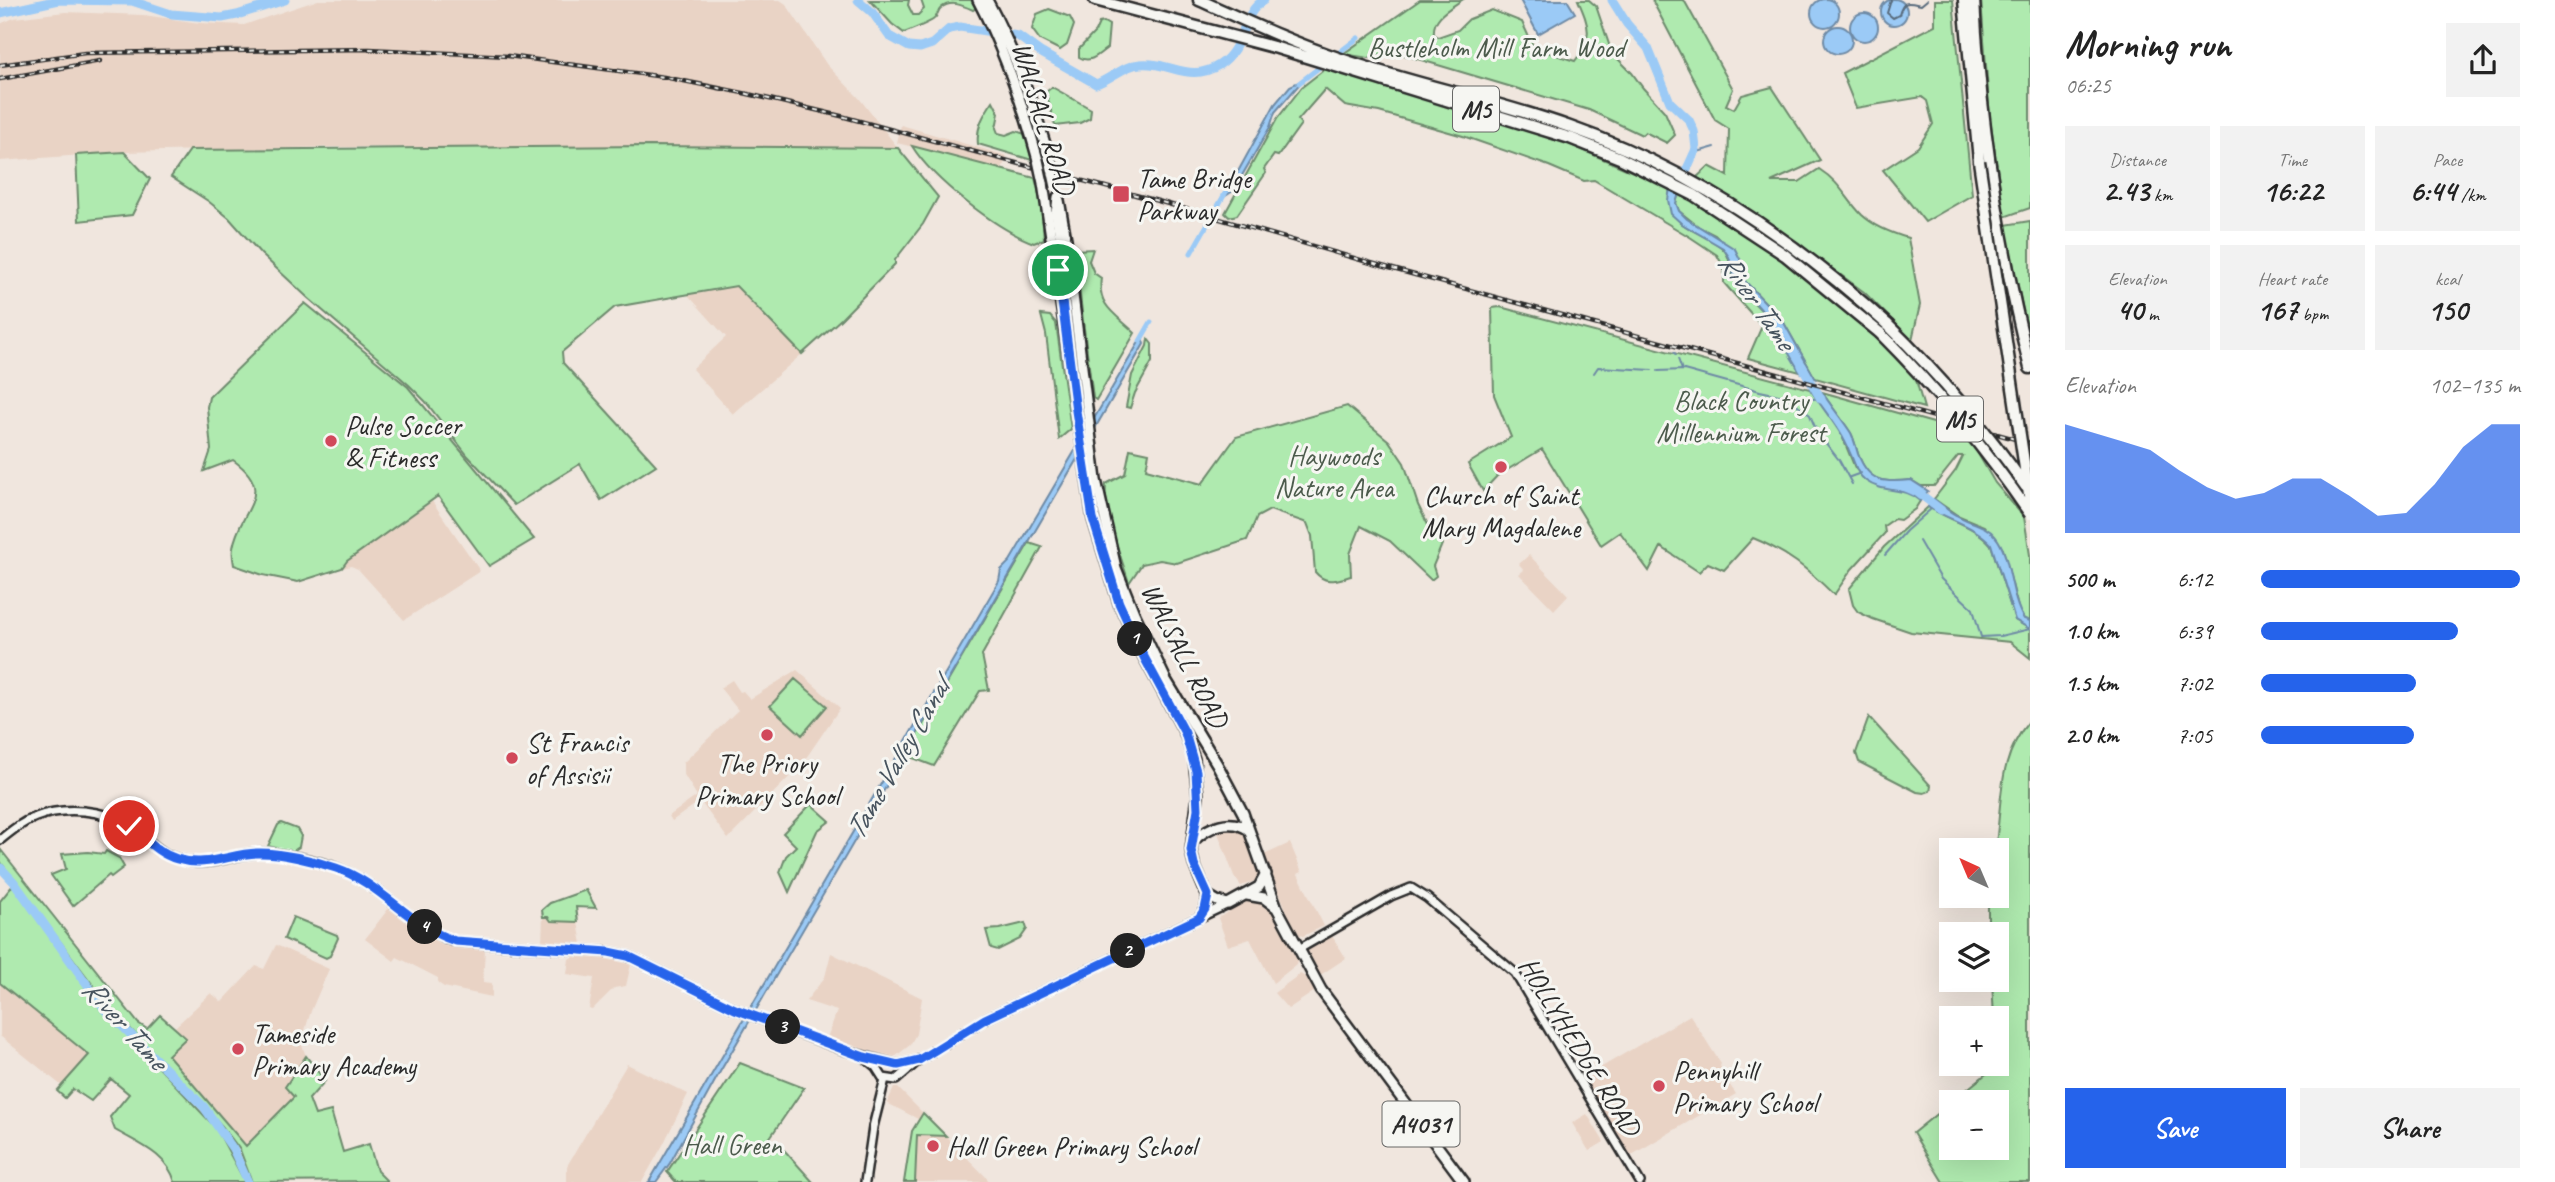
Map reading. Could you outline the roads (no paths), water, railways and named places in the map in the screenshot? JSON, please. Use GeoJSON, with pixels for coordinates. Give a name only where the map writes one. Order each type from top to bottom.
{"type":"FeatureCollection","features":[{"type":"Feature","properties":{"kind":"highway","name":"M5"},"geometry":{"type":"LineString","coordinates":[[1095,0],[1277,48],[1570,138],[1672,178]]}},
{"type":"Feature","properties":{"kind":"highway","name":"M5"},"geometry":{"type":"LineString","coordinates":[[1199,0],[1286,38],[1353,63],[1572,127],[1624,148],[1672,178],[1751,218],[1832,276],[1888,325],[1965,407],[2030,493]]}},
{"type":"Feature","properties":{"kind":"highway","name":"M5"},"geometry":{"type":"LineString","coordinates":[[1964,0],[2030,502]]}},
{"type":"Feature","properties":{"kind":"highway","name":"M5"},"geometry":{"type":"LineString","coordinates":[[1974,0],[1984,160],[2009,283],[2030,368]]}},
{"type":"Feature","properties":{"kind":"highway","name":"M5"},"geometry":{"type":"LineString","coordinates":[[1695,190],[1818,279],[1880,333],[1975,436],[2030,514]]}},
{"type":"Feature","properties":{"kind":"main road","name":"WALSALL ROAD"},"geometry":{"type":"LineString","coordinates":[[978,0],[997,37],[1028,123],[1044,183],[1079,433],[1095,526],[1119,603],[1144,657],[1185,733],[1194,759],[1198,796],[1192,843],[1194,864],[1208,895]]}},
{"type":"Feature","properties":{"kind":"main road","name":"WALSALL ROAD"},"geometry":{"type":"LineString","coordinates":[[988,0],[1007,39],[1051,164],[1067,246],[1095,471],[1113,555],[1134,613],[1166,680],[1212,756],[1250,831],[1277,908],[1293,938],[1334,1008],[1464,1182]]}},
{"type":"Feature","properties":{"kind":"main road"},"geometry":{"type":"LineString","coordinates":[[1055,248],[1060,236],[1056,214],[1057,192]]}},
{"type":"Feature","properties":{"kind":"main road"},"geometry":{"type":"LineString","coordinates":[[1055,248],[1067,246]]}},
{"type":"Feature","properties":{"kind":"main road"},"geometry":{"type":"LineString","coordinates":[[1095,471],[1092,478],[1095,526]]}},
{"type":"Feature","properties":{"kind":"main road"},"geometry":{"type":"LineString","coordinates":[[1194,759],[1212,756]]}},
{"type":"Feature","properties":{"kind":"main road"},"geometry":{"type":"LineString","coordinates":[[1192,843],[1205,832],[1227,823],[1237,823],[1250,831]]}},
{"type":"Feature","properties":{"kind":"main road"},"geometry":{"type":"LineString","coordinates":[[1208,895],[1228,904],[1261,885],[1266,874]]}},
{"type":"Feature","properties":{"kind":"main road"},"geometry":{"type":"LineString","coordinates":[[1247,895],[1261,897],[1277,908]]}},
{"type":"Feature","properties":{"kind":"street"},"geometry":{"type":"LineString","coordinates":[[0,839],[35,817],[64,811],[86,811],[122,822],[159,851],[178,859],[201,863],[261,853],[327,865],[362,881],[425,927],[450,940],[620,954],[641,961],[737,1010],[864,1057],[894,1064],[901,1068],[902,1074]]}},
{"type":"Feature","properties":{"kind":"street","name":"HOLLYHEDGE ROAD"},"geometry":{"type":"LineString","coordinates":[[1316,937],[1411,888],[1427,898],[1515,973],[1640,1182]]}},
{"type":"Feature","properties":{"kind":"street"},"geometry":{"type":"LineString","coordinates":[[1199,918],[1205,909],[1208,895]]}},
{"type":"Feature","properties":{"kind":"street"},"geometry":{"type":"LineString","coordinates":[[864,1057],[883,1077],[896,1080],[919,1060],[994,1014],[1228,904]]}},
{"type":"Feature","properties":{"kind":"street"},"geometry":{"type":"LineString","coordinates":[[1293,938],[1302,941],[1316,937]]}},
{"type":"Feature","properties":{"kind":"street"},"geometry":{"type":"LineString","coordinates":[[1299,948],[1316,937]]}},
{"type":"Feature","properties":{"kind":"street"},"geometry":{"type":"LineString","coordinates":[[865,1182],[883,1066],[919,1060]]}},
{"type":"Feature","properties":{"kind":"water"},"geometry":{"type":"Polygon","coordinates":[[[1825,-1],[1835,3],[1839,13],[1835,23],[1825,27],[1815,23],[1811,13],[1815,3],[1825,-1]]]}},
{"type":"Feature","properties":{"kind":"water"},"geometry":{"type":"Polygon","coordinates":[[[1894,-1],[1903,3],[1907,12],[1903,21],[1894,25],[1885,21],[1881,12],[1885,3],[1894,-1]]]}},
{"type":"Feature","properties":{"kind":"water"},"geometry":{"type":"Polygon","coordinates":[[[1520,0],[1567,0],[1575,13],[1538,34],[1520,0]]]}},
{"type":"Feature","properties":{"kind":"water"},"geometry":{"type":"Polygon","coordinates":[[[1864,13],[1874,17],[1878,27],[1874,37],[1864,41],[1854,37],[1850,27],[1854,17],[1864,13]]]}},
{"type":"Feature","properties":{"kind":"water"},"geometry":{"type":"Polygon","coordinates":[[[1838,26],[1848,30],[1852,40],[1848,50],[1838,54],[1828,50],[1824,40],[1828,30],[1838,26]]]}},
{"type":"Feature","properties":{"kind":"water"},"geometry":{"type":"Polygon","coordinates":[[[1303,80],[1275,112],[1270,127],[1233,191],[1224,197],[1275,104],[1290,86],[1303,80]]]}},
{"type":"Feature","properties":{"kind":"water"},"geometry":{"type":"Polygon","coordinates":[[[1670,188],[1679,193],[1676,203],[1687,219],[1735,249],[1741,261],[1742,278],[1783,321],[1815,378],[1800,372],[1766,315],[1735,280],[1729,257],[1723,248],[1682,224],[1671,214],[1668,200],[1670,188]]]}},
{"type":"Feature","properties":{"kind":"water","name":"Tame Valley Canal"},"geometry":{"type":"Polygon","coordinates":[[[1142,337],[1144,344],[721,1070],[670,1163],[656,1182],[649,1182],[999,581],[1001,570],[1010,561],[1142,337]]]}},
{"type":"Feature","properties":{"kind":"water"},"geometry":{"type":"Polygon","coordinates":[[[1810,389],[1822,392],[1848,428],[1867,471],[1885,481],[1911,480],[1928,491],[1920,501],[1907,493],[1880,488],[1863,478],[1842,436],[1810,389]]]}},
{"type":"Feature","properties":{"kind":"water"},"geometry":{"type":"Polygon","coordinates":[[[1934,499],[1961,518],[1987,529],[2001,544],[2019,609],[2024,619],[2030,621],[2030,629],[2015,620],[1991,544],[1970,528],[1928,507],[1934,499]]]}},
{"type":"Feature","properties":{"kind":"waterway","name":"River Tame"},"geometry":{"type":"LineString","coordinates":[[0,13],[59,0],[132,1],[171,14],[222,18],[285,0]]}},
{"type":"Feature","properties":{"kind":"waterway","name":"River Tame"},"geometry":{"type":"LineString","coordinates":[[858,0],[872,12],[889,36],[909,47],[920,48],[932,44],[949,29],[960,27],[1018,36],[1096,84],[1128,67],[1140,64],[1189,72],[1208,70],[1219,65],[1234,50],[1251,14],[1264,0]]}},
{"type":"Feature","properties":{"kind":"waterway","name":"River Tame"},"geometry":{"type":"LineString","coordinates":[[1612,0],[1627,24],[1648,48],[1670,102],[1689,120],[1694,131],[1696,149],[1681,182]]}},
{"type":"Feature","properties":{"kind":"waterway"},"geometry":{"type":"LineString","coordinates":[[1333,57],[1358,38]]}},
{"type":"Feature","properties":{"kind":"waterway"},"geometry":{"type":"LineString","coordinates":[[1299,83],[1325,63]]}},
{"type":"Feature","properties":{"kind":"waterway"},"geometry":{"type":"LineString","coordinates":[[1694,153],[1715,147]]}},
{"type":"Feature","properties":{"kind":"waterway"},"geometry":{"type":"LineString","coordinates":[[1191,253],[1226,192]]}},
{"type":"Feature","properties":{"kind":"waterway"},"geometry":{"type":"LineString","coordinates":[[1140,341],[1151,322]]}},
{"type":"Feature","properties":{"kind":"waterway"},"geometry":{"type":"LineString","coordinates":[[1678,359],[1682,370]]}},
{"type":"Feature","properties":{"kind":"waterway","name":"River Tame"},"geometry":{"type":"LineString","coordinates":[[1802,366],[1821,399]]}},
{"type":"Feature","properties":{"kind":"waterway"},"geometry":{"type":"LineString","coordinates":[[1594,373],[1598,367],[1652,370]]}},
{"type":"Feature","properties":{"kind":"waterway"},"geometry":{"type":"LineString","coordinates":[[1658,371],[1684,370],[1788,397],[1810,415],[1817,432],[1839,460],[1852,484]]}},
{"type":"Feature","properties":{"kind":"waterway"},"geometry":{"type":"LineString","coordinates":[[1789,397],[1815,399]]}},
{"type":"Feature","properties":{"kind":"waterway"},"geometry":{"type":"LineString","coordinates":[[1850,477],[1861,473]]}},
{"type":"Feature","properties":{"kind":"waterway","name":"River Tame"},"geometry":{"type":"LineString","coordinates":[[1916,491],[1941,510]]}},
{"type":"Feature","properties":{"kind":"waterway"},"geometry":{"type":"LineString","coordinates":[[1885,555],[1906,531],[1931,509]]}},
{"type":"Feature","properties":{"kind":"waterway"},"geometry":{"type":"LineString","coordinates":[[1919,541],[1941,579],[1973,609],[1981,637],[2030,629]]}},
{"type":"Feature","properties":{"kind":"waterway","name":"River Tame"},"geometry":{"type":"LineString","coordinates":[[0,867],[14,882],[104,1008],[204,1107],[233,1149],[248,1182]]}},
{"type":"Feature","properties":{"kind":"railway"},"geometry":{"type":"LineString","coordinates":[[0,65],[85,53],[369,49],[508,56],[664,77],[841,116],[1158,201],[1371,263],[2030,443]]}},
{"type":"Feature","properties":{"kind":"railway"},"geometry":{"type":"LineString","coordinates":[[0,79],[100,61]]}},
{"type":"Feature","properties":{"kind":"place","name":"Tame Bridge Parkway"},"geometry":{"type":"Point","coordinates":[1121,194]}},
{"type":"Feature","properties":{"kind":"place","name":"Pulse Soccer & Fitness"},"geometry":{"type":"Point","coordinates":[331,441]}},
{"type":"Feature","properties":{"kind":"place","name":"Church of Saint Mary Magdalene"},"geometry":{"type":"Point","coordinates":[1501,467]}},
{"type":"Feature","properties":{"kind":"place","name":"The Priory Primary School"},"geometry":{"type":"Point","coordinates":[767,735]}},
{"type":"Feature","properties":{"kind":"place","name":"St Francis of Assisii"},"geometry":{"type":"Point","coordinates":[512,758]}},
{"type":"Feature","properties":{"kind":"place","name":"Tameside Primary Academy"},"geometry":{"type":"Point","coordinates":[238,1049]}},
{"type":"Feature","properties":{"kind":"place","name":"Pennyhill Primary School"},"geometry":{"type":"Point","coordinates":[1659,1086]}},
{"type":"Feature","properties":{"kind":"place","name":"Hall Green Primary School"},"geometry":{"type":"Point","coordinates":[933,1146]}},
{"type":"Feature","properties":{"kind":"park label","name":"Bustleholm Mill Farm Wood"},"geometry":{"type":"Point","coordinates":[1496,47]}},
{"type":"Feature","properties":{"kind":"park label","name":"Black Country Millennium Forest"},"geometry":{"type":"Point","coordinates":[1741,416]}},
{"type":"Feature","properties":{"kind":"park label","name":"Haywoods Nature Area"},"geometry":{"type":"Point","coordinates":[1334,471]}},
{"type":"Feature","properties":{"kind":"park label","name":"Hall Green"},"geometry":{"type":"Point","coordinates":[732,1144]}}]}
